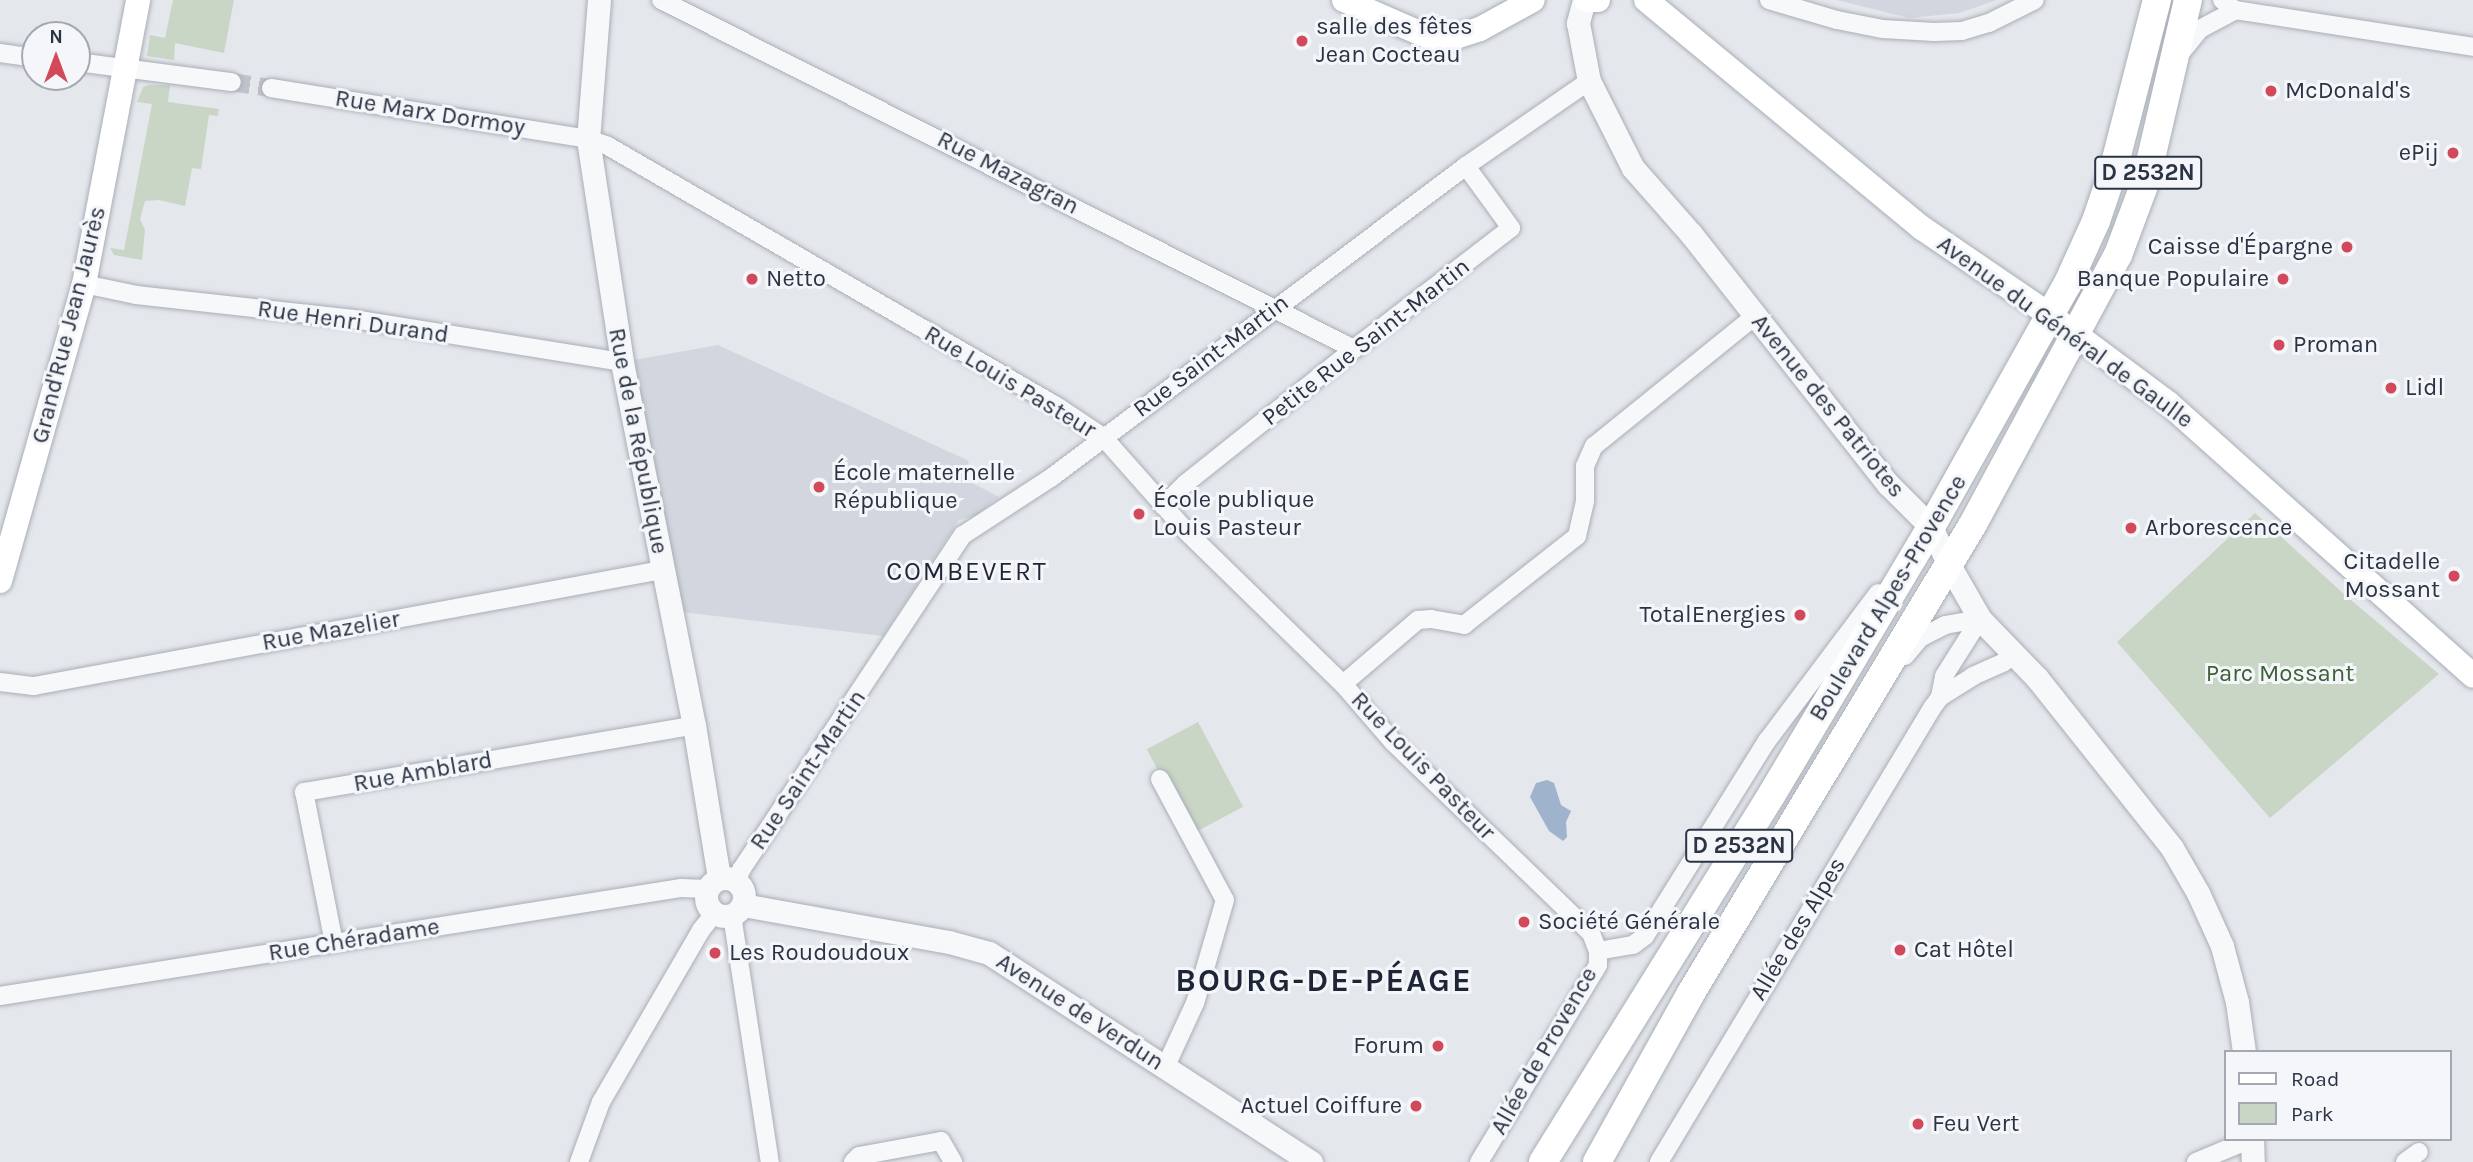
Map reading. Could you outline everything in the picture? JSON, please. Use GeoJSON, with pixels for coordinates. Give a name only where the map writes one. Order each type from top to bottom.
{"type":"FeatureCollection","features":[{"type":"Feature","properties":{"kind":"main road","name":"Grand'Rue Jean Jaurès"},"geometry":{"type":"LineString","coordinates":[[0,580],[9,519],[84,284],[138,0]]}},
{"type":"Feature","properties":{"kind":"main road","name":"Grand'Rue Jean Jaurès"},"geometry":{"type":"LineString","coordinates":[[125,67],[141,40],[150,0]]}},
{"type":"Feature","properties":{"kind":"main road"},"geometry":{"type":"LineString","coordinates":[[1343,0],[1440,42],[1480,29],[1533,0]]}},
{"type":"Feature","properties":{"kind":"main road"},"geometry":{"type":"LineString","coordinates":[[1585,0],[1598,0]]}},
{"type":"Feature","properties":{"kind":"main road","name":"Avenue du Général de Gaulle"},"geometry":{"type":"LineString","coordinates":[[1646,0],[1922,228],[2051,316],[2168,403],[2473,676]]}},
{"type":"Feature","properties":{"kind":"main road","name":"Boulevard Alpes-Provence"},"geometry":{"type":"LineString","coordinates":[[1543,1162],[1772,794],[1931,527],[2051,316],[2096,221],[2113,171],[2157,0]]}},
{"type":"Feature","properties":{"kind":"main road","name":"Boulevard Alpes-Provence"},"geometry":{"type":"LineString","coordinates":[[1597,1162],[1691,993],[1949,565],[2118,255],[2136,211],[2158,135],[2188,0]]}},
{"type":"Feature","properties":{"kind":"street","name":"Rue de la République"},"geometry":{"type":"LineString","coordinates":[[599,0],[588,139],[622,362],[694,725],[721,883]]}},
{"type":"Feature","properties":{"kind":"street","name":"Rue Mazagran"},"geometry":{"type":"LineString","coordinates":[[661,0],[1354,349]]}},
{"type":"Feature","properties":{"kind":"street","name":"Avenue des Patriotes"},"geometry":{"type":"LineString","coordinates":[[1585,0],[1578,23],[1589,81],[1633,168],[1888,484],[1931,527],[1980,619],[2014,652],[2179,859],[2221,946],[2237,1002],[2244,1050]]}},
{"type":"Feature","properties":{"kind":"street"},"geometry":{"type":"LineString","coordinates":[[1769,0],[1837,20],[1883,29],[1934,32],[1962,31],[1989,23],[2035,0]]}},
{"type":"Feature","properties":{"kind":"street"},"geometry":{"type":"LineString","coordinates":[[2174,61],[2200,29],[2229,5],[2473,47]]}},
{"type":"Feature","properties":{"kind":"street"},"geometry":{"type":"LineString","coordinates":[[0,53],[21,56]]}},
{"type":"Feature","properties":{"kind":"street"},"geometry":{"type":"LineString","coordinates":[[91,63],[232,82]]}},
{"type":"Feature","properties":{"kind":"street","name":"Rue Saint-Martin"},"geometry":{"type":"LineString","coordinates":[[721,883],[741,870],[962,535],[1052,477],[1466,166],[1589,81]]}},
{"type":"Feature","properties":{"kind":"street","name":"Rue Marx Dormoy"},"geometry":{"type":"LineString","coordinates":[[271,88],[588,139]]}},
{"type":"Feature","properties":{"kind":"street","name":"Rue Louis Pasteur"},"geometry":{"type":"LineString","coordinates":[[588,139],[608,146],[759,232],[1103,437],[1163,506],[1343,684],[1392,742],[1591,933],[1598,951]]}},
{"type":"Feature","properties":{"kind":"street","name":"Petite Rue Saint-Martin"},"geometry":{"type":"LineString","coordinates":[[1163,506],[1185,484],[1354,349],[1511,229],[1466,166]]}},
{"type":"Feature","properties":{"kind":"street","name":"Rue Henri Durand"},"geometry":{"type":"LineString","coordinates":[[84,284],[136,295],[354,319],[622,362]]}},
{"type":"Feature","properties":{"kind":"street"},"geometry":{"type":"LineString","coordinates":[[1343,684],[1418,620],[1431,619],[1464,625],[1577,536],[1585,500],[1585,467],[1594,446],[1755,316]]}},
{"type":"Feature","properties":{"kind":"street","name":"Allée de Provence"},"geometry":{"type":"LineString","coordinates":[[1479,1162],[1591,978],[1598,965],[1598,951],[1633,945],[1645,936],[1767,741],[1888,580],[1915,554]]}},
{"type":"Feature","properties":{"kind":"street","name":"Rue Mazelier"},"geometry":{"type":"LineString","coordinates":[[0,682],[34,686],[662,570]]}},
{"type":"Feature","properties":{"kind":"street"},"geometry":{"type":"LineString","coordinates":[[1870,697],[1920,638],[1951,622],[1980,619]]}},
{"type":"Feature","properties":{"kind":"street","name":"Allée des Alpes"},"geometry":{"type":"LineString","coordinates":[[1659,1162],[1940,697],[1944,676],[1980,619]]}},
{"type":"Feature","properties":{"kind":"street","name":"Allée des Alpes"},"geometry":{"type":"LineString","coordinates":[[1940,697],[1973,676],[2004,662],[2014,652]]}},
{"type":"Feature","properties":{"kind":"street","name":"Rue Amblard"},"geometry":{"type":"LineString","coordinates":[[334,943],[304,792],[694,725]]}},
{"type":"Feature","properties":{"kind":"street"},"geometry":{"type":"LineString","coordinates":[[1160,779],[1225,900],[1195,1003],[1165,1068]]}},
{"type":"Feature","properties":{"kind":"street"},"geometry":{"type":"LineString","coordinates":[[579,1162],[601,1102],[701,930],[730,911],[744,892],[721,883],[706,898],[730,911]]}},
{"type":"Feature","properties":{"kind":"street","name":"Rue Chéradame"},"geometry":{"type":"LineString","coordinates":[[0,996],[721,883]]}},
{"type":"Feature","properties":{"kind":"street"},"geometry":{"type":"LineString","coordinates":[[730,911],[770,1162]]}},
{"type":"Feature","properties":{"kind":"street","name":"Avenue de Verdun"},"geometry":{"type":"LineString","coordinates":[[730,911],[949,942],[989,953],[1311,1162]]}},
{"type":"Feature","properties":{"kind":"street"},"geometry":{"type":"LineString","coordinates":[[853,1162],[859,1156],[941,1141],[953,1162]]}},
{"type":"Feature","properties":{"kind":"street"},"geometry":{"type":"LineString","coordinates":[[2196,1162],[2247,1141]]}},
{"type":"Feature","properties":{"kind":"street"},"geometry":{"type":"LineString","coordinates":[[2252,1141],[2253,1162]]}},
{"type":"Feature","properties":{"kind":"shaded area"},"geometry":{"type":"Polygon","coordinates":[[[1837,0],[1997,0],[1959,13],[1909,18],[1837,0]]]}},
{"type":"Feature","properties":{"kind":"shaded area","name":"École maternelle République"},"geometry":{"type":"Polygon","coordinates":[[[718,345],[969,461],[963,478],[999,497],[975,516],[959,520],[883,636],[682,612],[634,360],[718,345]]]}},
{"type":"Feature","properties":{"kind":"green space"},"geometry":{"type":"Polygon","coordinates":[[[173,0],[234,0],[224,53],[175,43],[174,60],[147,56],[150,35],[165,38],[173,0]]]}},
{"type":"Feature","properties":{"kind":"green space"},"geometry":{"type":"Polygon","coordinates":[[[170,85],[168,102],[219,109],[218,116],[209,115],[201,169],[192,168],[185,206],[159,200],[145,201],[140,219],[145,230],[142,260],[114,255],[110,248],[124,250],[152,104],[137,102],[143,87],[170,85]]]}},
{"type":"Feature","properties":{"kind":"green space","name":"Parc Mossant"},"geometry":{"type":"Polygon","coordinates":[[[2255,513],[2345,595],[2439,674],[2270,818],[2117,642],[2255,513]]]}},
{"type":"Feature","properties":{"kind":"green space"},"geometry":{"type":"Polygon","coordinates":[[[1198,722],[1243,807],[1192,834],[1147,749],[1198,722]]]}},
{"type":"Feature","properties":{"kind":"water"},"geometry":{"type":"Polygon","coordinates":[[[1547,780],[1554,783],[1561,805],[1571,811],[1566,822],[1567,837],[1563,841],[1549,831],[1530,797],[1536,783],[1547,780]]]}},
{"type":"Feature","properties":{"kind":"tunnel"},"geometry":{"type":"LineString","coordinates":[[232,82],[271,88]]}},
{"type":"Feature","properties":{"kind":"place","name":"salle des fêtes Jean Cocteau"},"geometry":{"type":"Point","coordinates":[1302,41]}},
{"type":"Feature","properties":{"kind":"place","name":"McDonald's"},"geometry":{"type":"Point","coordinates":[2271,91]}},
{"type":"Feature","properties":{"kind":"place","name":"ePij"},"geometry":{"type":"Point","coordinates":[2453,153]}},
{"type":"Feature","properties":{"kind":"place","name":"Caisse d'Épargne"},"geometry":{"type":"Point","coordinates":[2347,247]}},
{"type":"Feature","properties":{"kind":"place","name":"Netto"},"geometry":{"type":"Point","coordinates":[752,279]}},
{"type":"Feature","properties":{"kind":"place","name":"Banque Populaire"},"geometry":{"type":"Point","coordinates":[2283,279]}},
{"type":"Feature","properties":{"kind":"place","name":"Proman"},"geometry":{"type":"Point","coordinates":[2279,345]}},
{"type":"Feature","properties":{"kind":"place","name":"Lidl"},"geometry":{"type":"Point","coordinates":[2391,388]}},
{"type":"Feature","properties":{"kind":"place","name":"École maternelle République"},"geometry":{"type":"Point","coordinates":[819,487]}},
{"type":"Feature","properties":{"kind":"place","name":"École publique Louis Pasteur"},"geometry":{"type":"Point","coordinates":[1139,514]}},
{"type":"Feature","properties":{"kind":"place","name":"Arborescence"},"geometry":{"type":"Point","coordinates":[2131,528]}},
{"type":"Feature","properties":{"kind":"place","name":"Citadelle Mossant"},"geometry":{"type":"Point","coordinates":[2454,576]}},
{"type":"Feature","properties":{"kind":"place","name":"TotalEnergies"},"geometry":{"type":"Point","coordinates":[1800,615]}},
{"type":"Feature","properties":{"kind":"place","name":"Société Générale"},"geometry":{"type":"Point","coordinates":[1524,922]}},
{"type":"Feature","properties":{"kind":"place","name":"Cat Hôtel"},"geometry":{"type":"Point","coordinates":[1900,950]}},
{"type":"Feature","properties":{"kind":"place","name":"Les Roudoudoux"},"geometry":{"type":"Point","coordinates":[715,953]}},
{"type":"Feature","properties":{"kind":"place","name":"Forum"},"geometry":{"type":"Point","coordinates":[1438,1046]}},
{"type":"Feature","properties":{"kind":"place","name":"Actuel Coiffure"},"geometry":{"type":"Point","coordinates":[1416,1106]}},
{"type":"Feature","properties":{"kind":"place","name":"Feu Vert"},"geometry":{"type":"Point","coordinates":[1918,1124]}},
{"type":"Feature","properties":{"kind":"district","name":"COMBEVERT"},"geometry":{"type":"Point","coordinates":[967,572]}},
{"type":"Feature","properties":{"kind":"district","name":"BOURG-DE-PÉAGE"},"geometry":{"type":"Point","coordinates":[1324,981]}}]}
